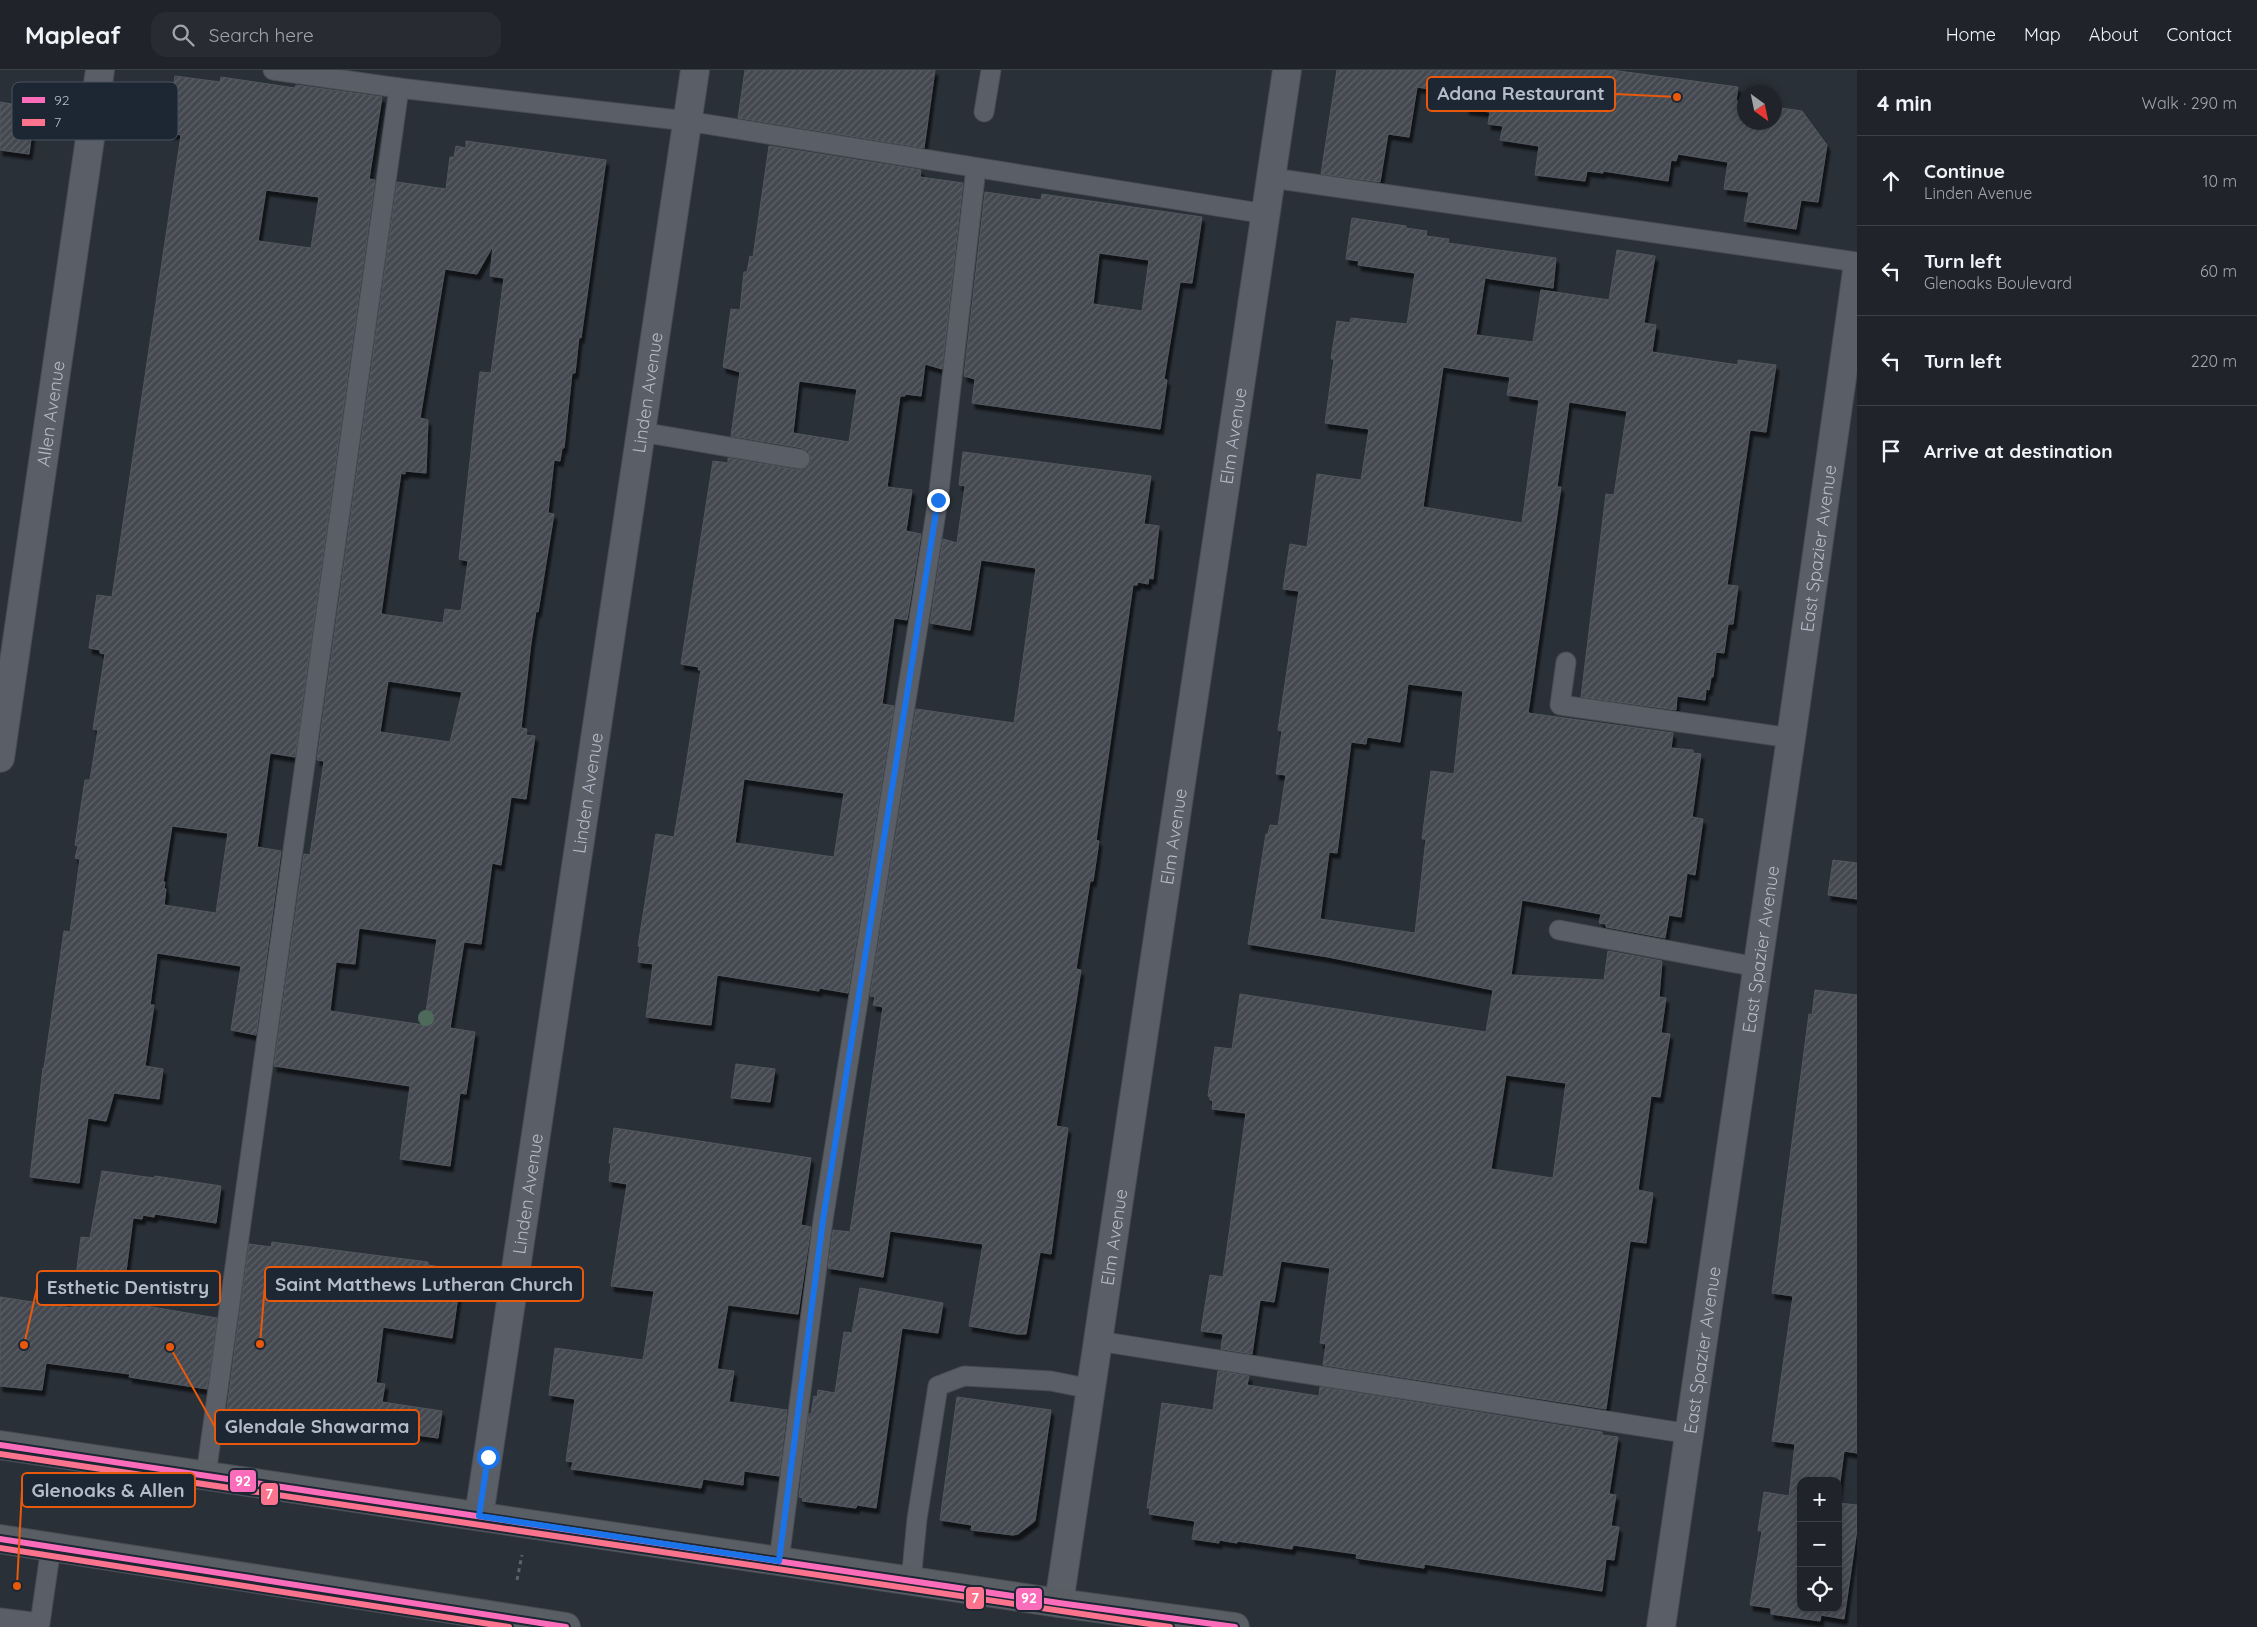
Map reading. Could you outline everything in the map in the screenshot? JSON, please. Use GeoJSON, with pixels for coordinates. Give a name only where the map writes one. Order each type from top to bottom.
{"type":"FeatureCollection","features":[{"type":"Feature","properties":{"kind":"main road"},"geometry":{"type":"LineString","coordinates":[[0,1445],[1059,1604],[1235,1627]]}},
{"type":"Feature","properties":{"kind":"main road"},"geometry":{"type":"LineString","coordinates":[[0,1539],[470,1620],[566,1627]]}},
{"type":"Feature","properties":{"kind":"street","name":"Linden Avenue"},"geometry":{"type":"LineString","coordinates":[[479,1516],[695,70]]}},
{"type":"Feature","properties":{"kind":"street","name":"Elm Avenue"},"geometry":{"type":"LineString","coordinates":[[1059,1604],[1288,70]]}},
{"type":"Feature","properties":{"kind":"street","name":"Allen Avenue"},"geometry":{"type":"LineString","coordinates":[[0,758],[90,140]]}},
{"type":"Feature","properties":{"kind":"street","name":"East Spazier Avenue"},"geometry":{"type":"LineString","coordinates":[[1661,1627],[1857,271]]}},
{"type":"Feature","properties":{"kind":"lane"},"geometry":{"type":"LineString","coordinates":[[273,70],[399,88],[687,121],[1266,214]]}},
{"type":"Feature","properties":{"kind":"lane"},"geometry":{"type":"LineString","coordinates":[[984,112],[991,70]]}},
{"type":"Feature","properties":{"kind":"lane"},"geometry":{"type":"LineString","coordinates":[[206,1476],[399,88]]}},
{"type":"Feature","properties":{"kind":"lane"},"geometry":{"type":"LineString","coordinates":[[779,1561],[823,1220],[938,500],[976,168]]}},
{"type":"Feature","properties":{"kind":"lane"},"geometry":{"type":"LineString","coordinates":[[1272,178],[1857,262]]}},
{"type":"Feature","properties":{"kind":"lane"},"geometry":{"type":"LineString","coordinates":[[640,432],[800,459]]}},
{"type":"Feature","properties":{"kind":"lane"},"geometry":{"type":"LineString","coordinates":[[1566,662],[1560,704],[1791,738]]}},
{"type":"Feature","properties":{"kind":"lane"},"geometry":{"type":"LineString","coordinates":[[1559,930],[1757,967]]}},
{"type":"Feature","properties":{"kind":"lane"},"geometry":{"type":"LineString","coordinates":[[1098,1341],[1690,1434]]}},
{"type":"Feature","properties":{"kind":"lane"},"geometry":{"type":"LineString","coordinates":[[911,1581],[917,1518],[938,1386],[964,1376],[1052,1381],[1092,1389]]}},
{"type":"Feature","properties":{"kind":"lane"},"geometry":{"type":"LineString","coordinates":[[0,1618],[40,1622],[51,1547]]}},
{"type":"Feature","properties":{"kind":"path"},"geometry":{"type":"LineString","coordinates":[[517,1580],[523,1549]]}},
{"type":"Feature","properties":{"kind":"building"},"geometry":{"type":"Polygon","coordinates":[[[745,70],[935,70],[924,148],[738,118],[745,70]]]}},
{"type":"Feature","properties":{"kind":"building"},"geometry":{"type":"Polygon","coordinates":[[[1337,70],[1611,70],[1737,87],[1737,130],[1782,130],[1782,108],[1802,111],[1827,145],[1818,202],[1801,200],[1796,229],[1744,221],[1749,192],[1724,189],[1728,162],[1678,154],[1676,161],[1671,160],[1668,181],[1603,171],[1603,173],[1587,171],[1585,181],[1535,175],[1539,146],[1500,140],[1503,126],[1488,124],[1490,112],[1466,109],[1468,95],[1417,87],[1409,137],[1388,134],[1380,182],[1321,174],[1337,70]]]}},
{"type":"Feature","properties":{"kind":"building"},"geometry":{"type":"Polygon","coordinates":[[[175,76],[220,82],[221,77],[295,88],[296,85],[382,97],[369,179],[375,180],[295,757],[270,753],[257,847],[281,851],[256,1035],[231,1030],[241,966],[157,953],[150,1005],[154,1005],[145,1066],[163,1069],[159,1099],[114,1093],[106,1121],[88,1118],[79,1183],[30,1177],[43,1068],[64,931],[70,932],[80,859],[75,858],[78,846],[75,845],[85,780],[90,780],[98,730],[93,729],[105,654],[100,653],[100,650],[89,648],[97,595],[112,597],[181,135],[178,134],[178,82],[174,82],[175,76]],[[266,190],[258,241],[311,248],[319,197],[266,190]],[[172,826],[163,882],[165,882],[164,888],[166,889],[164,905],[216,913],[228,833],[172,826]]]}},
{"type":"Feature","properties":{"kind":"building"},"geometry":{"type":"Polygon","coordinates":[[[0,102],[12,104],[12,140],[31,140],[29,154],[0,150],[0,102]]]}},
{"type":"Feature","properties":{"kind":"building"},"geometry":{"type":"Polygon","coordinates":[[[466,141],[606,160],[581,338],[579,337],[575,373],[572,373],[564,448],[562,448],[560,461],[554,460],[548,513],[554,514],[531,643],[521,728],[527,729],[526,735],[535,736],[526,799],[511,797],[501,865],[492,863],[481,944],[464,942],[450,1028],[475,1032],[466,1094],[460,1093],[450,1166],[400,1159],[410,1086],[274,1066],[304,854],[310,855],[324,761],[317,760],[397,182],[446,189],[450,157],[454,157],[456,146],[466,148],[466,141]],[[493,246],[477,274],[445,269],[420,418],[428,420],[426,473],[405,471],[405,474],[401,473],[381,614],[443,623],[445,609],[461,611],[468,561],[459,559],[480,372],[491,373],[504,278],[490,276],[493,246]],[[388,681],[380,732],[450,742],[462,692],[388,681]],[[359,928],[355,964],[336,962],[330,1011],[424,1025],[437,939],[359,928]]]}},
{"type":"Feature","properties":{"kind":"building"},"geometry":{"type":"Polygon","coordinates":[[[769,146],[921,170],[920,177],[963,183],[942,369],[925,364],[921,396],[905,394],[905,396],[900,396],[887,487],[912,490],[906,531],[921,534],[907,620],[894,618],[882,704],[894,706],[848,993],[819,988],[819,991],[717,975],[711,1025],[646,1017],[653,964],[638,962],[640,946],[638,946],[656,834],[674,837],[701,670],[698,670],[699,667],[681,664],[713,461],[728,463],[728,458],[799,470],[808,467],[811,460],[808,451],[802,448],[731,436],[740,372],[723,367],[731,309],[740,310],[744,272],[747,272],[750,256],[753,257],[769,146]],[[799,381],[793,433],[849,442],[857,389],[799,381]],[[744,779],[735,843],[834,857],[844,793],[744,779]]]}},
{"type":"Feature","properties":{"kind":"building"},"geometry":{"type":"Polygon","coordinates":[[[985,192],[1041,200],[1042,194],[1202,217],[1192,283],[1180,282],[1164,379],[1167,380],[1160,429],[972,403],[975,379],[964,376],[985,192]],[[1099,253],[1093,304],[1142,311],[1149,260],[1099,253]]]}},
{"type":"Feature","properties":{"kind":"building"},"geometry":{"type":"Polygon","coordinates":[[[1352,218],[1427,231],[1426,236],[1449,239],[1448,243],[1556,258],[1553,288],[1485,278],[1476,335],[1533,342],[1541,290],[1609,300],[1617,250],[1655,256],[1644,323],[1656,325],[1652,352],[1738,365],[1738,360],[1776,365],[1766,432],[1750,430],[1727,585],[1738,586],[1733,624],[1728,624],[1724,653],[1716,652],[1713,677],[1711,677],[1709,690],[1706,689],[1705,700],[1677,696],[1676,710],[1581,697],[1606,494],[1614,495],[1627,411],[1569,402],[1557,487],[1561,487],[1528,713],[1673,733],[1671,748],[1693,750],[1693,753],[1701,754],[1692,817],[1703,819],[1695,875],[1687,873],[1681,917],[1669,915],[1665,938],[1606,927],[1606,924],[1599,923],[1601,914],[1522,900],[1511,975],[1604,980],[1608,951],[1662,961],[1659,997],[1666,998],[1661,1033],[1670,1034],[1660,1097],[1651,1096],[1638,1190],[1653,1193],[1646,1243],[1630,1241],[1606,1409],[1323,1365],[1326,1344],[1320,1343],[1330,1268],[1281,1261],[1274,1302],[1260,1300],[1252,1354],[1221,1349],[1223,1334],[1201,1331],[1210,1275],[1223,1277],[1246,1113],[1212,1109],[1213,1101],[1208,1096],[1215,1047],[1232,1049],[1240,994],[1486,1032],[1493,990],[1328,957],[1248,944],[1266,834],[1268,834],[1270,825],[1278,826],[1286,775],[1276,774],[1282,731],[1278,730],[1299,591],[1283,589],[1290,544],[1307,547],[1317,474],[1361,480],[1369,429],[1325,423],[1334,359],[1331,359],[1337,321],[1350,323],[1351,318],[1407,324],[1415,273],[1358,265],[1359,261],[1346,259],[1352,218]],[[1443,367],[1423,507],[1522,523],[1539,400],[1507,395],[1510,377],[1443,367]],[[1408,684],[1400,742],[1367,737],[1366,744],[1351,742],[1337,853],[1329,852],[1320,919],[1415,933],[1426,839],[1422,839],[1431,771],[1454,774],[1463,691],[1408,684]],[[1506,1075],[1491,1169],[1553,1178],[1566,1083],[1506,1075]]]}},
{"type":"Feature","properties":{"kind":"building"},"geometry":{"type":"Polygon","coordinates":[[[963,452],[1151,476],[1144,524],[1159,526],[1153,579],[1149,578],[1148,584],[1138,582],[1137,585],[1133,585],[1096,840],[1099,841],[1093,881],[1090,881],[1076,969],[1081,970],[1056,1126],[1068,1128],[1051,1254],[1040,1252],[1026,1334],[969,1326],[983,1244],[890,1231],[883,1277],[828,1268],[833,1230],[850,1232],[883,1007],[873,1005],[875,997],[870,996],[916,709],[1014,723],[1036,568],[981,560],[970,630],[930,623],[943,539],[957,543],[965,486],[959,485],[963,452]]]}},
{"type":"Feature","properties":{"kind":"building"},"geometry":{"type":"Polygon","coordinates":[[[1833,860],[1857,863],[1857,899],[1828,895],[1833,860]]]}},
{"type":"Feature","properties":{"kind":"building"},"geometry":{"type":"Polygon","coordinates":[[[1815,990],[1857,995],[1857,1453],[1844,1451],[1841,1477],[1797,1477],[1797,1612],[1842,1612],[1842,1503],[1857,1505],[1857,1529],[1844,1619],[1821,1615],[1820,1621],[1771,1614],[1771,1608],[1750,1605],[1762,1531],[1758,1531],[1764,1492],[1789,1496],[1795,1444],[1772,1441],[1793,1296],[1772,1293],[1809,1014],[1812,1015],[1815,990]]]}},
{"type":"Feature","properties":{"kind":"building"},"geometry":{"type":"Polygon","coordinates":[[[736,1064],[775,1069],[770,1102],[731,1098],[736,1064]]]}},
{"type":"Feature","properties":{"kind":"building"},"geometry":{"type":"Polygon","coordinates":[[[614,1128],[811,1158],[801,1225],[811,1227],[798,1314],[728,1305],[717,1369],[734,1371],[729,1402],[787,1410],[779,1476],[744,1471],[743,1485],[703,1479],[701,1488],[571,1469],[573,1462],[566,1461],[575,1399],[549,1395],[555,1348],[643,1360],[654,1291],[611,1286],[627,1184],[609,1181],[611,1163],[609,1163],[614,1128]]]}},
{"type":"Feature","properties":{"kind":"building"},"geometry":{"type":"Polygon","coordinates":[[[102,1171],[154,1178],[155,1176],[221,1186],[216,1223],[155,1214],[154,1217],[143,1215],[142,1219],[133,1218],[122,1302],[217,1318],[207,1389],[129,1377],[130,1374],[46,1363],[42,1390],[0,1386],[0,1297],[72,1308],[81,1237],[90,1238],[102,1171]]]}},
{"type":"Feature","properties":{"kind":"building"},"geometry":{"type":"Polygon","coordinates":[[[272,1242],[428,1262],[428,1265],[441,1267],[440,1272],[461,1275],[452,1338],[383,1327],[376,1383],[385,1384],[382,1402],[442,1411],[438,1438],[374,1429],[373,1435],[226,1415],[249,1244],[271,1247],[272,1242]]]}},
{"type":"Feature","properties":{"kind":"building"},"geometry":{"type":"Polygon","coordinates":[[[860,1288],[943,1303],[938,1333],[902,1328],[876,1508],[857,1505],[856,1508],[802,1501],[803,1498],[799,1497],[809,1414],[811,1414],[814,1396],[817,1397],[818,1390],[835,1393],[844,1332],[852,1333],[860,1288]]]}},
{"type":"Feature","properties":{"kind":"building"},"geometry":{"type":"Polygon","coordinates":[[[1218,1371],[1249,1376],[1247,1385],[1319,1396],[1320,1387],[1602,1432],[1602,1435],[1618,1437],[1609,1494],[1616,1495],[1611,1526],[1619,1527],[1614,1560],[1606,1559],[1602,1591],[1424,1564],[1424,1568],[1356,1558],[1357,1554],[1293,1545],[1292,1549],[1237,1541],[1237,1543],[1219,1540],[1219,1543],[1192,1539],[1195,1521],[1149,1514],[1150,1508],[1147,1508],[1162,1403],[1213,1410],[1218,1371]]]}},
{"type":"Feature","properties":{"kind":"building"},"geometry":{"type":"Polygon","coordinates":[[[957,1397],[1051,1410],[1035,1521],[1018,1534],[971,1530],[972,1525],[940,1520],[957,1397]]]}},
{"type":"Feature","properties":{"kind":"transit line","name":"92"},"geometry":{"type":"LineString","coordinates":[[0,1445],[1059,1603],[1235,1627]]}},
{"type":"Feature","properties":{"kind":"transit line","name":"7"},"geometry":{"type":"LineString","coordinates":[[0,1454],[1170,1627]]}},
{"type":"Feature","properties":{"kind":"transit line","name":"92"},"geometry":{"type":"LineString","coordinates":[[0,1539],[566,1627]]}},
{"type":"Feature","properties":{"kind":"transit line","name":"7"},"geometry":{"type":"LineString","coordinates":[[0,1548],[509,1627]]}},
{"type":"Feature","properties":{"kind":"place","name":"Adana Restaurant"},"geometry":{"type":"Point","coordinates":[1677,97]}},
{"type":"Feature","properties":{"kind":"place","name":"Saint Matthews Lutheran Church"},"geometry":{"type":"Point","coordinates":[260,1344]}},
{"type":"Feature","properties":{"kind":"place","name":"Esthetic Dentistry"},"geometry":{"type":"Point","coordinates":[24,1345]}},
{"type":"Feature","properties":{"kind":"place","name":"Glendale Shawarma"},"geometry":{"type":"Point","coordinates":[170,1347]}},
{"type":"Feature","properties":{"kind":"place","name":"Glenoaks & Allen"},"geometry":{"type":"Point","coordinates":[17,1586]}},
{"type":"Feature","properties":{"kind":"route"},"geometry":{"type":"LineString","coordinates":[[488,1457],[479,1516],[779,1561],[823,1220],[891,805],[938,500]]}}]}
